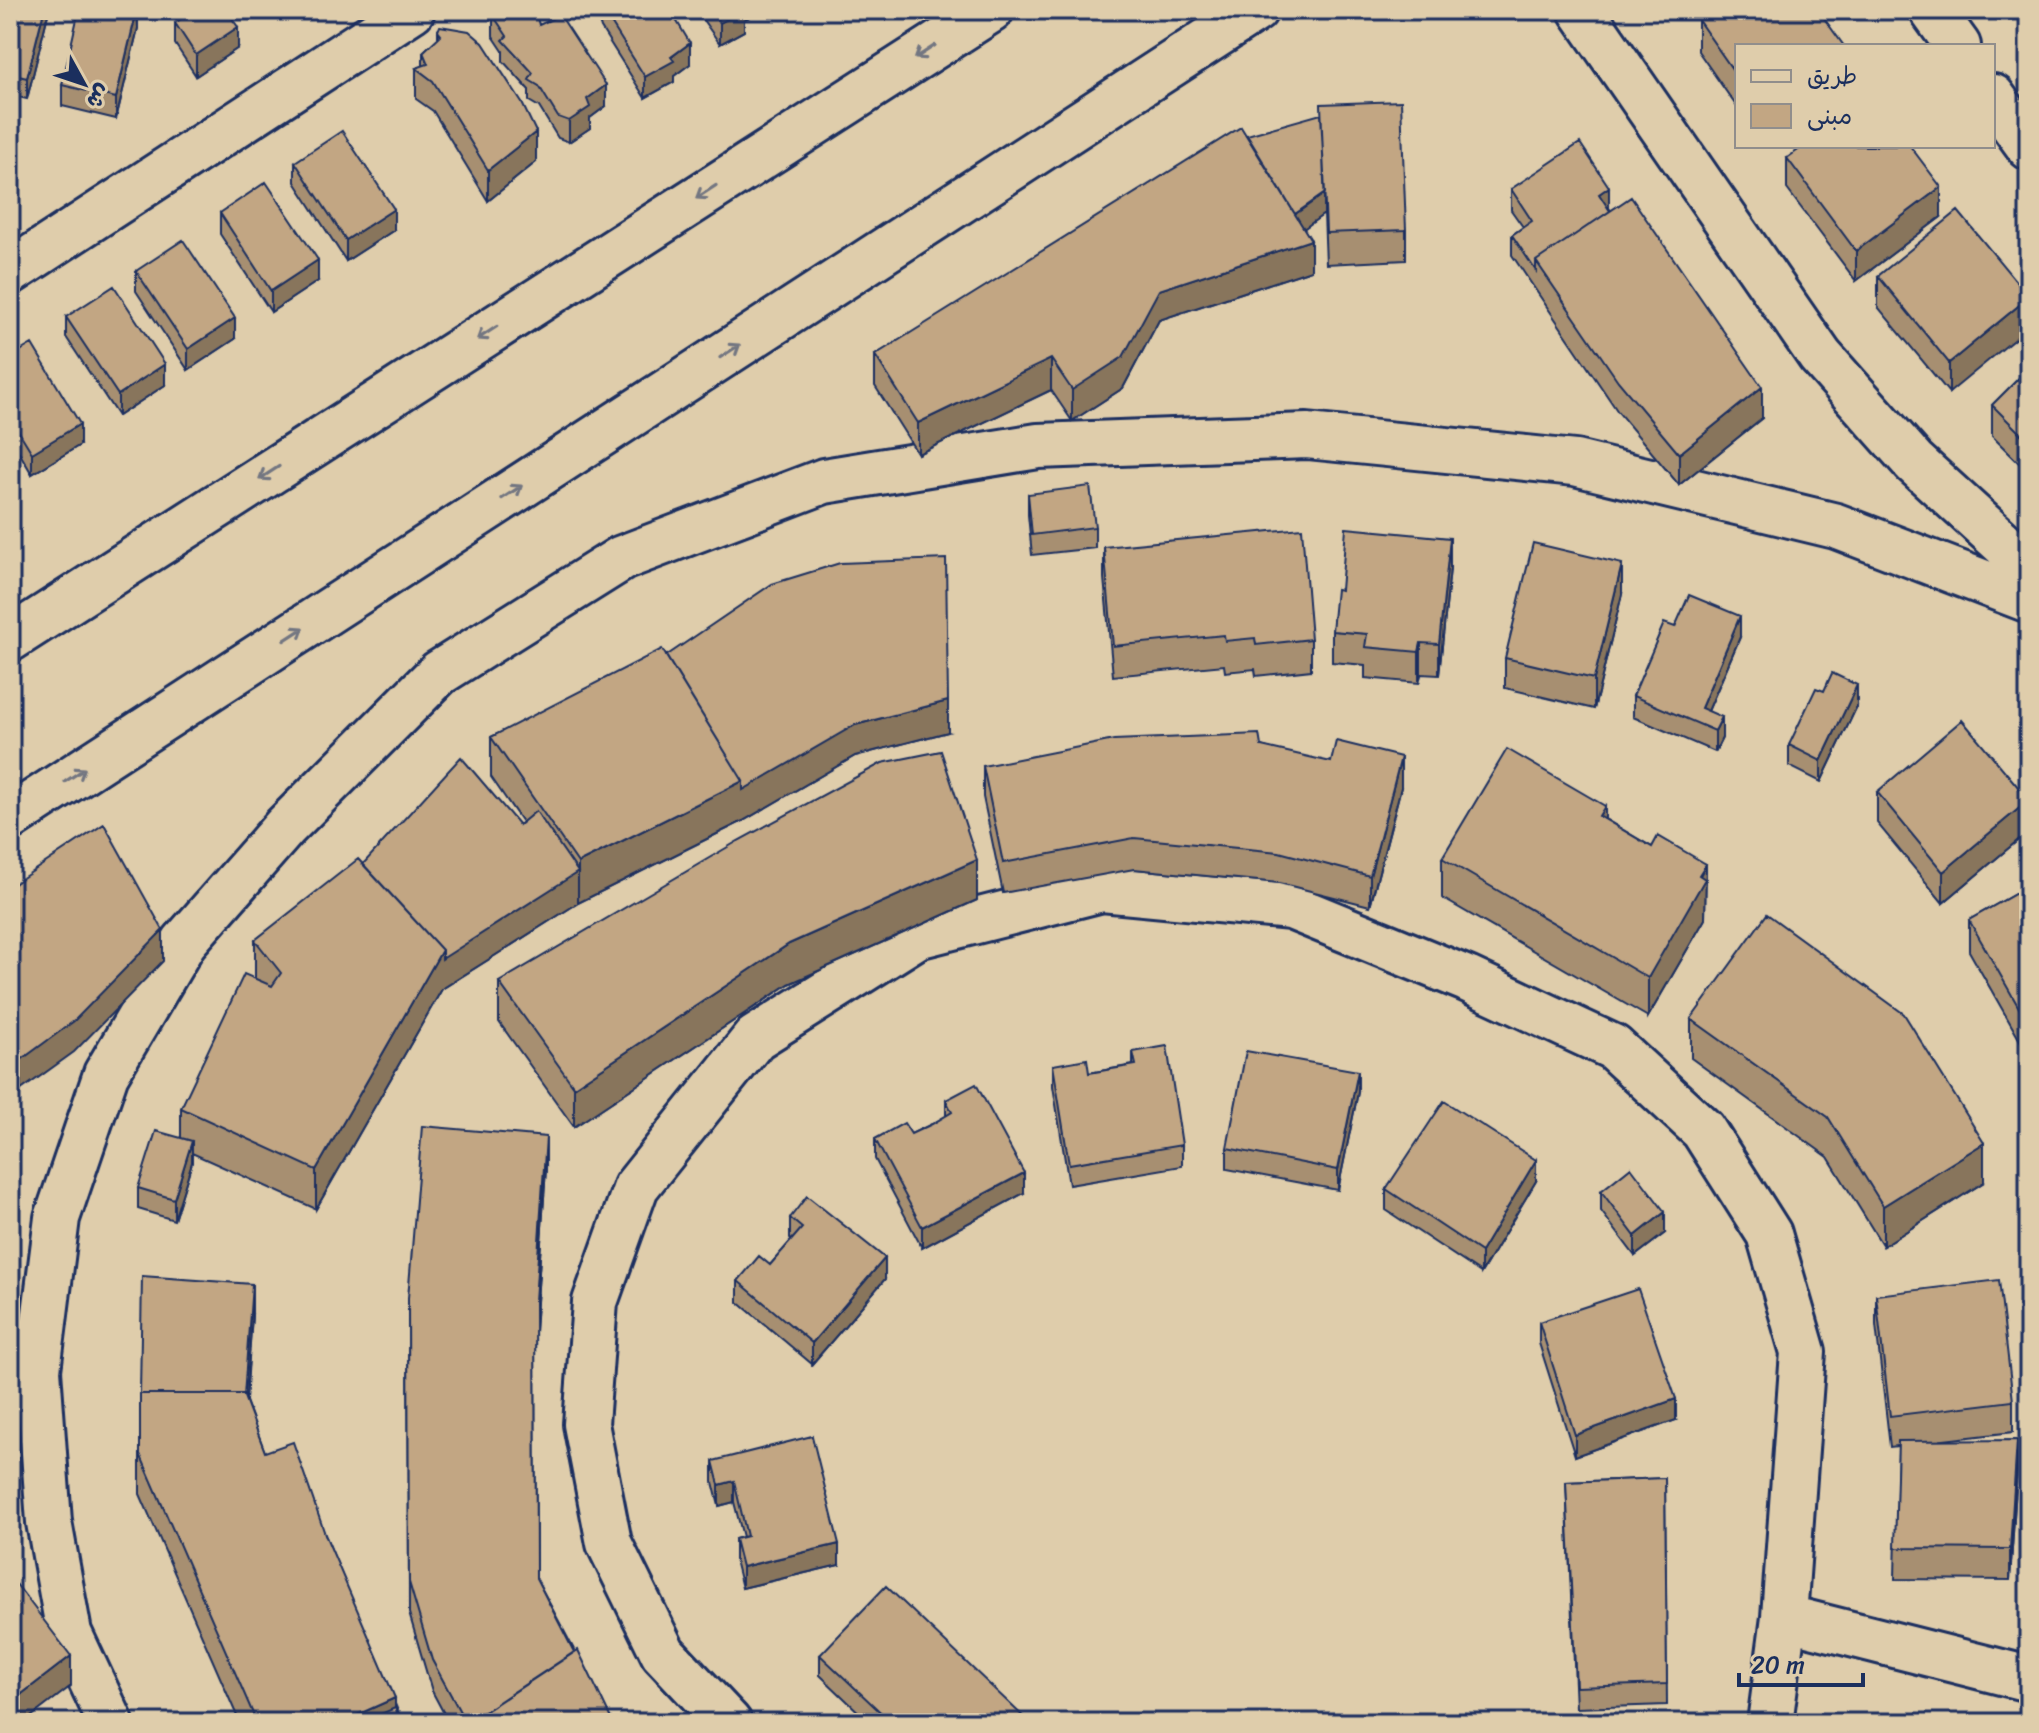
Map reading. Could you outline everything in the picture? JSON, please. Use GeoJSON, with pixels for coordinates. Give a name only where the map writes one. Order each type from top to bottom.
{"type":"FeatureCollection","features":[{"type":"Feature","properties":{"kind":"street"},"geometry":{"type":"LineString","coordinates":[[10,272],[412,10]]}},
{"type":"Feature","properties":{"kind":"street"},"geometry":{"type":"LineString","coordinates":[[10,639],[991,10]]}},
{"type":"Feature","properties":{"kind":"street"},"geometry":{"type":"LineString","coordinates":[[10,818],[1255,10]]}},
{"type":"Feature","properties":{"kind":"street"},"geometry":{"type":"LineString","coordinates":[[1581,10],[1820,356],[1914,462],[2029,567]]}},
{"type":"Feature","properties":{"kind":"street"},"geometry":{"type":"LineString","coordinates":[[1932,10],[1957,44]]}},
{"type":"Feature","properties":{"kind":"street"},"geometry":{"type":"LineString","coordinates":[[1995,100],[2029,147]]}},
{"type":"Feature","properties":{"kind":"street"},"geometry":{"type":"LineString","coordinates":[[111,1723],[69,1633],[49,1522],[38,1370],[57,1218],[106,1074],[184,942],[285,827],[439,673],[622,558],[824,481],[1038,446],[1307,436],[1575,463],[1836,526],[2029,600]]}},
{"type":"Feature","properties":{"kind":"street"},"geometry":{"type":"LineString","coordinates":[[729,1723],[663,1653],[609,1543],[586,1424],[595,1302],[636,1187],[755,1038],[917,936],[1102,889],[1291,907],[1467,979],[1613,1047],[1703,1130],[1769,1234],[1803,1352],[1784,1617],[1770,1723]]}},
{"type":"Feature","properties":{"kind":"street"},"geometry":{"type":"LineString","coordinates":[[1784,1617],[2029,1679]]}},
{"type":"Feature","properties":{"kind":"building"},"geometry":{"type":"Polygon","coordinates":[[[10,10],[44,10],[27,78],[10,74],[10,10]]]}},
{"type":"Feature","properties":{"kind":"building"},"geometry":{"type":"Polygon","coordinates":[[[79,10],[137,10],[116,98],[62,85],[79,10]]]}},
{"type":"Feature","properties":{"kind":"building"},"geometry":{"type":"Polygon","coordinates":[[[193,10],[226,10],[238,27],[196,55],[175,23],[193,10]]]}},
{"type":"Feature","properties":{"kind":"building"},"geometry":{"type":"Polygon","coordinates":[[[502,10],[535,10],[539,25],[560,15],[606,85],[587,99],[590,107],[569,121],[558,117],[539,86],[529,80],[533,73],[503,40],[507,36],[493,15],[502,10]]]}},
{"type":"Feature","properties":{"kind":"building"},"geometry":{"type":"Polygon","coordinates":[[[603,10],[670,10],[690,43],[671,57],[674,61],[645,77],[603,10]]]}},
{"type":"Feature","properties":{"kind":"building"},"geometry":{"type":"Polygon","coordinates":[[[711,10],[744,10],[720,23],[711,10]]]}},
{"type":"Feature","properties":{"kind":"building"},"geometry":{"type":"Polygon","coordinates":[[[1713,10],[1818,10],[1843,44],[1735,44],[1735,73],[1698,20],[1713,10]]]}},
{"type":"Feature","properties":{"kind":"building"},"geometry":{"type":"Polygon","coordinates":[[[440,26],[469,31],[483,43],[522,103],[536,132],[488,170],[433,81],[416,68],[428,64],[423,52],[441,35],[438,31],[440,26]]]}},
{"type":"Feature","properties":{"kind":"building"},"geometry":{"type":"Polygon","coordinates":[[[1401,101],[1406,230],[1326,233],[1321,104],[1401,101]]]}},
{"type":"Feature","properties":{"kind":"building"},"geometry":{"type":"Polygon","coordinates":[[[1321,114],[1325,193],[1295,214],[1247,135],[1321,114]]]}},
{"type":"Feature","properties":{"kind":"building"},"geometry":{"type":"Polygon","coordinates":[[[1241,127],[1311,240],[1159,290],[1123,357],[1072,390],[1051,359],[918,423],[875,355],[1241,127]]]}},
{"type":"Feature","properties":{"kind":"building"},"geometry":{"type":"Polygon","coordinates":[[[342,131],[394,209],[346,240],[295,162],[342,131]]]}},
{"type":"Feature","properties":{"kind":"building"},"geometry":{"type":"Polygon","coordinates":[[[1580,143],[1609,187],[1599,194],[1610,211],[1536,261],[1536,271],[1512,235],[1532,221],[1511,189],[1580,143]]]}},
{"type":"Feature","properties":{"kind":"building"},"geometry":{"type":"Polygon","coordinates":[[[1801,148],[1912,148],[1941,187],[1856,251],[1787,158],[1801,148]]]}},
{"type":"Feature","properties":{"kind":"building"},"geometry":{"type":"Polygon","coordinates":[[[266,182],[318,260],[271,291],[220,213],[266,182]]]}},
{"type":"Feature","properties":{"kind":"building"},"geometry":{"type":"Polygon","coordinates":[[[1631,197],[1762,387],[1679,454],[1618,381],[1536,261],[1631,197]]]}},
{"type":"Feature","properties":{"kind":"building"},"geometry":{"type":"Polygon","coordinates":[[[1958,211],[2029,297],[1949,363],[1878,276],[1958,211]]]}},
{"type":"Feature","properties":{"kind":"building"},"geometry":{"type":"Polygon","coordinates":[[[183,240],[235,318],[188,349],[136,271],[183,240]]]}},
{"type":"Feature","properties":{"kind":"building"},"geometry":{"type":"Polygon","coordinates":[[[114,286],[165,364],[118,395],[66,317],[114,286]]]}},
{"type":"Feature","properties":{"kind":"building"},"geometry":{"type":"Polygon","coordinates":[[[32,344],[80,424],[32,453],[10,417],[10,357],[32,344]]]}},
{"type":"Feature","properties":{"kind":"building"},"geometry":{"type":"Polygon","coordinates":[[[2029,368],[2029,442],[1992,405],[2029,368]]]}},
{"type":"Feature","properties":{"kind":"building"},"geometry":{"type":"Polygon","coordinates":[[[1090,486],[1095,527],[1032,535],[1028,494],[1090,486]]]}},
{"type":"Feature","properties":{"kind":"building"},"geometry":{"type":"Polygon","coordinates":[[[1302,528],[1311,639],[1256,645],[1255,638],[1225,641],[1224,635],[1113,646],[1104,547],[1302,528]]]}},
{"type":"Feature","properties":{"kind":"building"},"geometry":{"type":"Polygon","coordinates":[[[1346,528],[1450,538],[1439,644],[1421,643],[1419,652],[1365,647],[1367,634],[1332,631],[1336,589],[1341,590],[1346,528]]]}},
{"type":"Feature","properties":{"kind":"building"},"geometry":{"type":"Polygon","coordinates":[[[1533,543],[1622,564],[1594,679],[1505,658],[1533,543]]]}},
{"type":"Feature","properties":{"kind":"building"},"geometry":{"type":"Polygon","coordinates":[[[946,559],[948,701],[855,725],[743,790],[743,781],[666,656],[772,584],[840,563],[946,559]]]}},
{"type":"Feature","properties":{"kind":"building"},"geometry":{"type":"Polygon","coordinates":[[[1689,595],[1740,616],[1701,708],[1722,717],[1715,731],[1633,696],[1664,623],[1675,627],[1689,595]]]}},
{"type":"Feature","properties":{"kind":"building"},"geometry":{"type":"Polygon","coordinates":[[[662,649],[743,781],[578,863],[491,737],[662,649]]]}},
{"type":"Feature","properties":{"kind":"building"},"geometry":{"type":"Polygon","coordinates":[[[1832,673],[1857,685],[1821,761],[1789,745],[1816,688],[1824,691],[1832,673]]]}},
{"type":"Feature","properties":{"kind":"building"},"geometry":{"type":"Polygon","coordinates":[[[1962,720],[2029,800],[1943,872],[1877,792],[1962,720]]]}},
{"type":"Feature","properties":{"kind":"building"},"geometry":{"type":"Polygon","coordinates":[[[1259,734],[1261,746],[1331,762],[1336,741],[1401,757],[1370,876],[1279,852],[1134,838],[1003,863],[983,766],[1114,740],[1259,734]]]}},
{"type":"Feature","properties":{"kind":"building"},"geometry":{"type":"Polygon","coordinates":[[[1507,749],[1605,806],[1599,816],[1652,847],[1658,836],[1706,864],[1699,875],[1705,879],[1648,978],[1442,858],[1507,749]]]}},
{"type":"Feature","properties":{"kind":"building"},"geometry":{"type":"Polygon","coordinates":[[[941,751],[977,860],[789,944],[574,1087],[499,982],[738,841],[882,763],[941,751]]]}},
{"type":"Feature","properties":{"kind":"building"},"geometry":{"type":"Polygon","coordinates":[[[461,757],[519,825],[536,811],[578,872],[442,959],[442,950],[363,864],[461,757]]]}},
{"type":"Feature","properties":{"kind":"building"},"geometry":{"type":"Polygon","coordinates":[[[104,824],[163,930],[74,1021],[10,1068],[10,888],[104,824]]]}},
{"type":"Feature","properties":{"kind":"building"},"geometry":{"type":"Polygon","coordinates":[[[358,859],[442,950],[316,1170],[181,1108],[244,974],[272,986],[281,973],[255,940],[358,859]]]}},
{"type":"Feature","properties":{"kind":"building"},"geometry":{"type":"Polygon","coordinates":[[[2029,886],[2029,1019],[2026,1020],[1969,920],[2029,886]]]}},
{"type":"Feature","properties":{"kind":"building"},"geometry":{"type":"Polygon","coordinates":[[[1767,914],[1904,1014],[1984,1143],[1883,1206],[1828,1117],[1691,1019],[1767,914]]]}},
{"type":"Feature","properties":{"kind":"building"},"geometry":{"type":"Polygon","coordinates":[[[1167,1046],[1182,1145],[1069,1164],[1053,1065],[1087,1059],[1089,1073],[1136,1065],[1133,1052],[1167,1046]]]}},
{"type":"Feature","properties":{"kind":"building"},"geometry":{"type":"Polygon","coordinates":[[[1246,1051],[1358,1071],[1338,1170],[1227,1148],[1246,1051]]]}},
{"type":"Feature","properties":{"kind":"building"},"geometry":{"type":"Polygon","coordinates":[[[976,1084],[1024,1173],[922,1227],[875,1139],[904,1123],[911,1134],[932,1124],[952,1112],[946,1100],[976,1084]]]}},
{"type":"Feature","properties":{"kind":"building"},"geometry":{"type":"Polygon","coordinates":[[[1444,1101],[1536,1160],[1481,1252],[1386,1189],[1444,1101]]]}},
{"type":"Feature","properties":{"kind":"building"},"geometry":{"type":"Polygon","coordinates":[[[422,1126],[546,1137],[535,1301],[536,1578],[574,1652],[470,1723],[466,1723],[432,1660],[409,1582],[408,1298],[422,1126]]]}},
{"type":"Feature","properties":{"kind":"building"},"geometry":{"type":"Polygon","coordinates":[[[156,1131],[192,1141],[174,1199],[138,1188],[156,1131]]]}},
{"type":"Feature","properties":{"kind":"building"},"geometry":{"type":"Polygon","coordinates":[[[1631,1167],[1665,1212],[1635,1236],[1601,1191],[1631,1167]]]}},
{"type":"Feature","properties":{"kind":"building"},"geometry":{"type":"Polygon","coordinates":[[[807,1196],[885,1258],[812,1343],[738,1281],[759,1256],[770,1265],[802,1228],[790,1218],[807,1196]]]}},
{"type":"Feature","properties":{"kind":"building"},"geometry":{"type":"Polygon","coordinates":[[[142,1276],[252,1284],[244,1396],[140,1394],[142,1276]]]}},
{"type":"Feature","properties":{"kind":"building"},"geometry":{"type":"Polygon","coordinates":[[[1999,1280],[2013,1401],[1890,1416],[1876,1295],[1999,1280]]]}},
{"type":"Feature","properties":{"kind":"building"},"geometry":{"type":"Polygon","coordinates":[[[1638,1289],[1676,1399],[1575,1435],[1539,1322],[1638,1289]]]}},
{"type":"Feature","properties":{"kind":"building"},"geometry":{"type":"Polygon","coordinates":[[[140,1394],[243,1394],[265,1452],[293,1442],[326,1537],[395,1698],[339,1723],[257,1723],[140,1454],[140,1394]]]}},
{"type":"Feature","properties":{"kind":"building"},"geometry":{"type":"Polygon","coordinates":[[[812,1436],[839,1544],[742,1567],[735,1539],[747,1536],[734,1481],[719,1485],[713,1461],[812,1436]]]}},
{"type":"Feature","properties":{"kind":"building"},"geometry":{"type":"Polygon","coordinates":[[[2017,1440],[2010,1549],[1895,1548],[1898,1441],[2017,1440]]]}},
{"type":"Feature","properties":{"kind":"building"},"geometry":{"type":"Polygon","coordinates":[[[1665,1478],[1667,1684],[1576,1687],[1566,1482],[1665,1478]]]}},
{"type":"Feature","properties":{"kind":"building"},"geometry":{"type":"Polygon","coordinates":[[[10,1576],[71,1656],[10,1703],[10,1576]]]}},
{"type":"Feature","properties":{"kind":"building"},"geometry":{"type":"Polygon","coordinates":[[[886,1586],[1030,1723],[892,1723],[820,1655],[886,1586]]]}},
{"type":"Feature","properties":{"kind":"building"},"geometry":{"type":"Polygon","coordinates":[[[578,1650],[613,1723],[471,1723],[470,1721],[578,1650]]]}},
{"type":"Feature","properties":{"kind":"building"},"geometry":{"type":"Polygon","coordinates":[[[395,1708],[403,1723],[360,1723],[395,1708]]]}}]}
